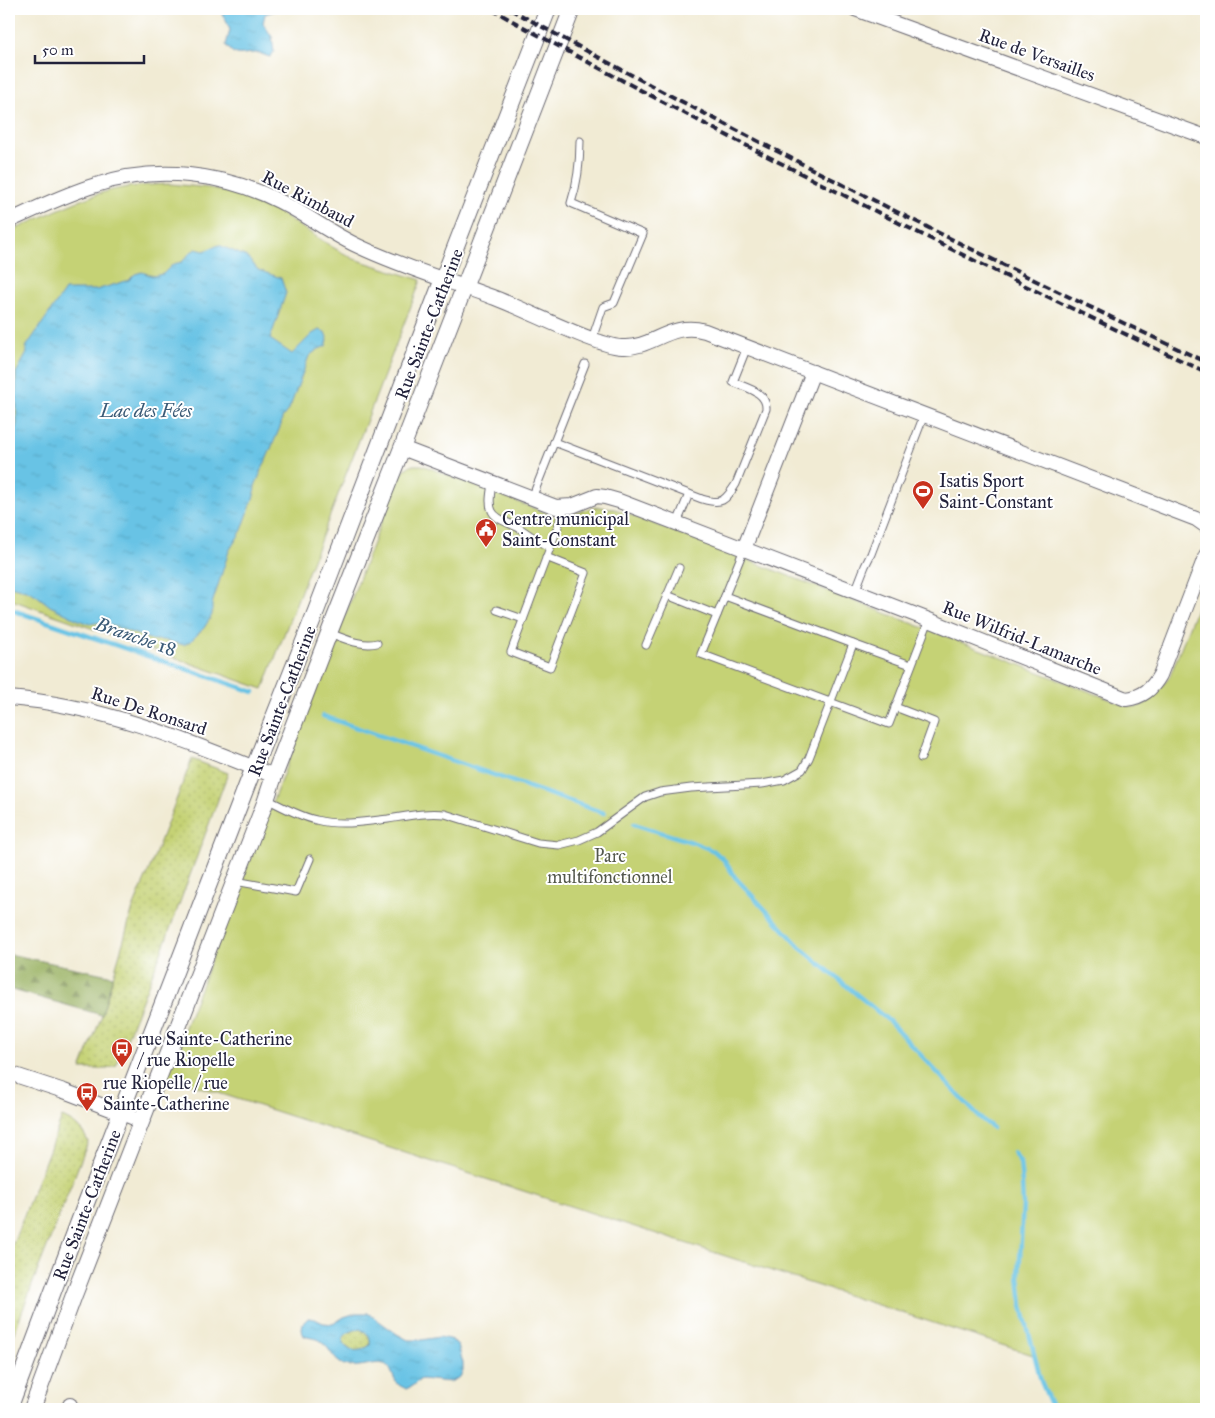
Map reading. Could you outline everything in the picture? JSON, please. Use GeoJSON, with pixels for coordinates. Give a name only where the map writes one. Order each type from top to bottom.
{"type":"FeatureCollection","features":[{"type":"Feature","properties":{"kind":"street","name":"Rue Sainte-Catherine"},"geometry":{"type":"LineString","coordinates":[[9,1409],[121,1113],[548,9]]}},
{"type":"Feature","properties":{"kind":"street","name":"Rue Sainte-Catherine"},"geometry":{"type":"LineString","coordinates":[[32,1409],[74,1295],[329,633],[572,9]]}},
{"type":"Feature","properties":{"kind":"street","name":"Rue de Versailles"},"geometry":{"type":"LineString","coordinates":[[855,9],[1206,136]]}},
{"type":"Feature","properties":{"kind":"street","name":"Rue Rimbaud"},"geometry":{"type":"LineString","coordinates":[[9,221],[96,184],[118,179],[163,174],[210,177],[254,189],[281,201],[334,234],[358,246],[443,279]]}},
{"type":"Feature","properties":{"kind":"street"},"geometry":{"type":"LineString","coordinates":[[443,279],[592,339],[616,346],[644,344],[675,330],[692,328],[705,331],[1196,519],[1206,526]]}},
{"type":"Feature","properties":{"kind":"street"},"geometry":{"type":"LineString","coordinates":[[744,549],[813,372]]}},
{"type":"Feature","properties":{"kind":"street","name":"Rue Wilfrid-Lamarche"},"geometry":{"type":"LineString","coordinates":[[402,448],[556,507],[572,506],[597,496],[619,501],[929,620],[1126,699],[1142,695],[1150,690],[1160,675],[1206,556]]}},
{"type":"Feature","properties":{"kind":"street","name":"Rue De Ronsard"},"geometry":{"type":"LineString","coordinates":[[9,698],[66,705],[132,722],[208,749],[274,776]]}},
{"type":"Feature","properties":{"kind":"street"},"geometry":{"type":"LineString","coordinates":[[9,1073],[64,1091],[142,1121]]}},
{"type":"Feature","properties":{"kind":"lane"},"geometry":{"type":"LineString","coordinates":[[580,141],[579,170],[570,203],[643,234],[614,304],[603,307],[592,339]]}},
{"type":"Feature","properties":{"kind":"lane"},"geometry":{"type":"LineString","coordinates":[[554,442],[702,499],[723,501],[736,484],[766,409],[764,398],[760,394],[734,382],[747,347]]}},
{"type":"Feature","properties":{"kind":"lane"},"geometry":{"type":"LineString","coordinates":[[532,499],[585,364]]}},
{"type":"Feature","properties":{"kind":"lane"},"geometry":{"type":"LineString","coordinates":[[855,592],[924,415]]}},
{"type":"Feature","properties":{"kind":"lane"},"geometry":{"type":"LineString","coordinates":[[492,483],[490,506],[495,516],[520,528],[550,547]]}},
{"type":"Feature","properties":{"kind":"lane"},"geometry":{"type":"LineString","coordinates":[[678,523],[689,494]]}},
{"type":"Feature","properties":{"kind":"lane"},"geometry":{"type":"LineString","coordinates":[[546,557],[586,573],[550,667],[511,652],[546,557],[560,521],[563,507]]}},
{"type":"Feature","properties":{"kind":"lane"},"geometry":{"type":"LineString","coordinates":[[744,549],[701,654],[889,724],[929,620]]}},
{"type":"Feature","properties":{"kind":"lane"},"geometry":{"type":"LineString","coordinates":[[646,645],[679,568]]}},
{"type":"Feature","properties":{"kind":"lane"},"geometry":{"type":"LineString","coordinates":[[667,595],[717,615]]}},
{"type":"Feature","properties":{"kind":"lane"},"geometry":{"type":"LineString","coordinates":[[725,596],[911,665]]}},
{"type":"Feature","properties":{"kind":"lane"},"geometry":{"type":"LineString","coordinates":[[497,610],[523,620]]}},
{"type":"Feature","properties":{"kind":"lane"},"geometry":{"type":"LineString","coordinates":[[329,633],[358,643],[377,643]]}},
{"type":"Feature","properties":{"kind":"lane"},"geometry":{"type":"LineString","coordinates":[[266,799],[295,813],[323,822],[363,822],[432,813],[445,814],[538,843],[559,845],[579,840],[597,832],[645,797],[660,792],[691,788],[762,784],[784,780],[802,770],[809,758],[853,644]]}},
{"type":"Feature","properties":{"kind":"lane"},"geometry":{"type":"LineString","coordinates":[[895,707],[934,722],[921,758]]}},
{"type":"Feature","properties":{"kind":"lane"},"geometry":{"type":"LineString","coordinates":[[235,881],[296,892],[310,859]]}},
{"type":"Feature","properties":{"kind":"green space"},"geometry":{"type":"Polygon","coordinates":[[[170,184],[210,188],[249,198],[278,212],[354,259],[421,280],[263,689],[9,599],[9,232],[66,206],[101,193],[126,187],[170,184]]]}},
{"type":"Feature","properties":{"kind":"green space","name":"Parc multifonctionnel"},"geometry":{"type":"Polygon","coordinates":[[[413,465],[422,465],[556,517],[601,507],[615,509],[1127,706],[1136,707],[1145,704],[1153,698],[1170,676],[1206,583],[1206,1409],[1052,1409],[1033,1355],[166,1076],[398,479],[406,468],[413,465]]]}},
{"type":"Feature","properties":{"kind":"green space"},"geometry":{"type":"Polygon","coordinates":[[[192,759],[228,773],[164,945],[116,1066],[107,1069],[81,1069],[102,1015],[133,908],[192,759]]]}},
{"type":"Feature","properties":{"kind":"green space"},"geometry":{"type":"Polygon","coordinates":[[[9,954],[113,976],[102,1015],[9,989],[9,954]]]}},
{"type":"Feature","properties":{"kind":"green space"},"geometry":{"type":"Polygon","coordinates":[[[62,1117],[78,1126],[88,1142],[9,1347],[9,1254],[62,1117]]]}},
{"type":"Feature","properties":{"kind":"green space"},"geometry":{"type":"Polygon","coordinates":[[[360,1329],[368,1335],[370,1345],[357,1351],[347,1348],[343,1340],[344,1336],[349,1331],[360,1329]]]}},
{"type":"Feature","properties":{"kind":"water"},"geometry":{"type":"Polygon","coordinates":[[[218,9],[278,9],[265,14],[263,23],[272,37],[274,52],[270,57],[259,53],[237,54],[230,50],[226,45],[230,30],[225,18],[218,9]]]}},
{"type":"Feature","properties":{"kind":"water","name":"Lac des Fées"},"geometry":{"type":"Polygon","coordinates":[[[219,245],[247,257],[258,270],[281,278],[286,293],[270,339],[292,354],[312,334],[319,330],[325,332],[328,340],[326,346],[309,356],[290,407],[282,418],[281,425],[255,486],[254,496],[242,530],[229,551],[212,604],[212,615],[204,628],[184,645],[163,640],[152,640],[102,622],[90,624],[50,606],[26,590],[9,586],[9,450],[17,424],[16,373],[27,353],[26,347],[65,290],[96,290],[129,280],[135,274],[142,272],[153,276],[163,274],[173,264],[182,262],[196,249],[204,251],[219,245]]]}},
{"type":"Feature","properties":{"kind":"water"},"geometry":{"type":"Polygon","coordinates":[[[356,1313],[368,1313],[408,1340],[439,1337],[450,1339],[458,1345],[463,1363],[460,1377],[450,1382],[421,1379],[406,1389],[397,1383],[389,1368],[384,1364],[344,1365],[336,1359],[321,1341],[303,1335],[303,1323],[308,1318],[333,1324],[344,1317],[356,1313]],[[360,1329],[350,1332],[345,1336],[343,1341],[349,1349],[362,1349],[370,1345],[367,1333],[360,1329]]]}},
{"type":"Feature","properties":{"kind":"waterway","name":"Branche 18"},"geometry":{"type":"LineString","coordinates":[[9,609],[254,692]]}},
{"type":"Feature","properties":{"kind":"waterway"},"geometry":{"type":"LineString","coordinates":[[323,716],[604,813]]}},
{"type":"Feature","properties":{"kind":"waterway"},"geometry":{"type":"LineString","coordinates":[[634,824],[714,851],[724,860],[735,877],[802,949],[889,1021],[979,1117],[993,1128]]}},
{"type":"Feature","properties":{"kind":"waterway"},"geometry":{"type":"LineString","coordinates":[[1013,1152],[1020,1162],[1022,1183],[1023,1204],[1019,1276],[1022,1306],[1041,1381],[1053,1409]]}},
{"type":"Feature","properties":{"kind":"railway"},"geometry":{"type":"LineString","coordinates":[[491,9],[652,96],[814,180],[1135,339],[1206,372]]}},
{"type":"Feature","properties":{"kind":"railway"},"geometry":{"type":"LineString","coordinates":[[510,9],[850,188],[1052,289],[1206,362]]}},
{"type":"Feature","properties":{"kind":"place","name":"Isatis Sport Saint-Constant"},"geometry":{"type":"Point","coordinates":[923,510]}},
{"type":"Feature","properties":{"kind":"place","name":"Centre municipal Saint-Constant"},"geometry":{"type":"Point","coordinates":[486,548]}},
{"type":"Feature","properties":{"kind":"place","name":"rue Sainte-Catherine / rue Riopelle"},"geometry":{"type":"Point","coordinates":[122,1068]}},
{"type":"Feature","properties":{"kind":"place","name":"rue Riopelle / rue Sainte-Catherine"},"geometry":{"type":"Point","coordinates":[87,1112]}}]}
